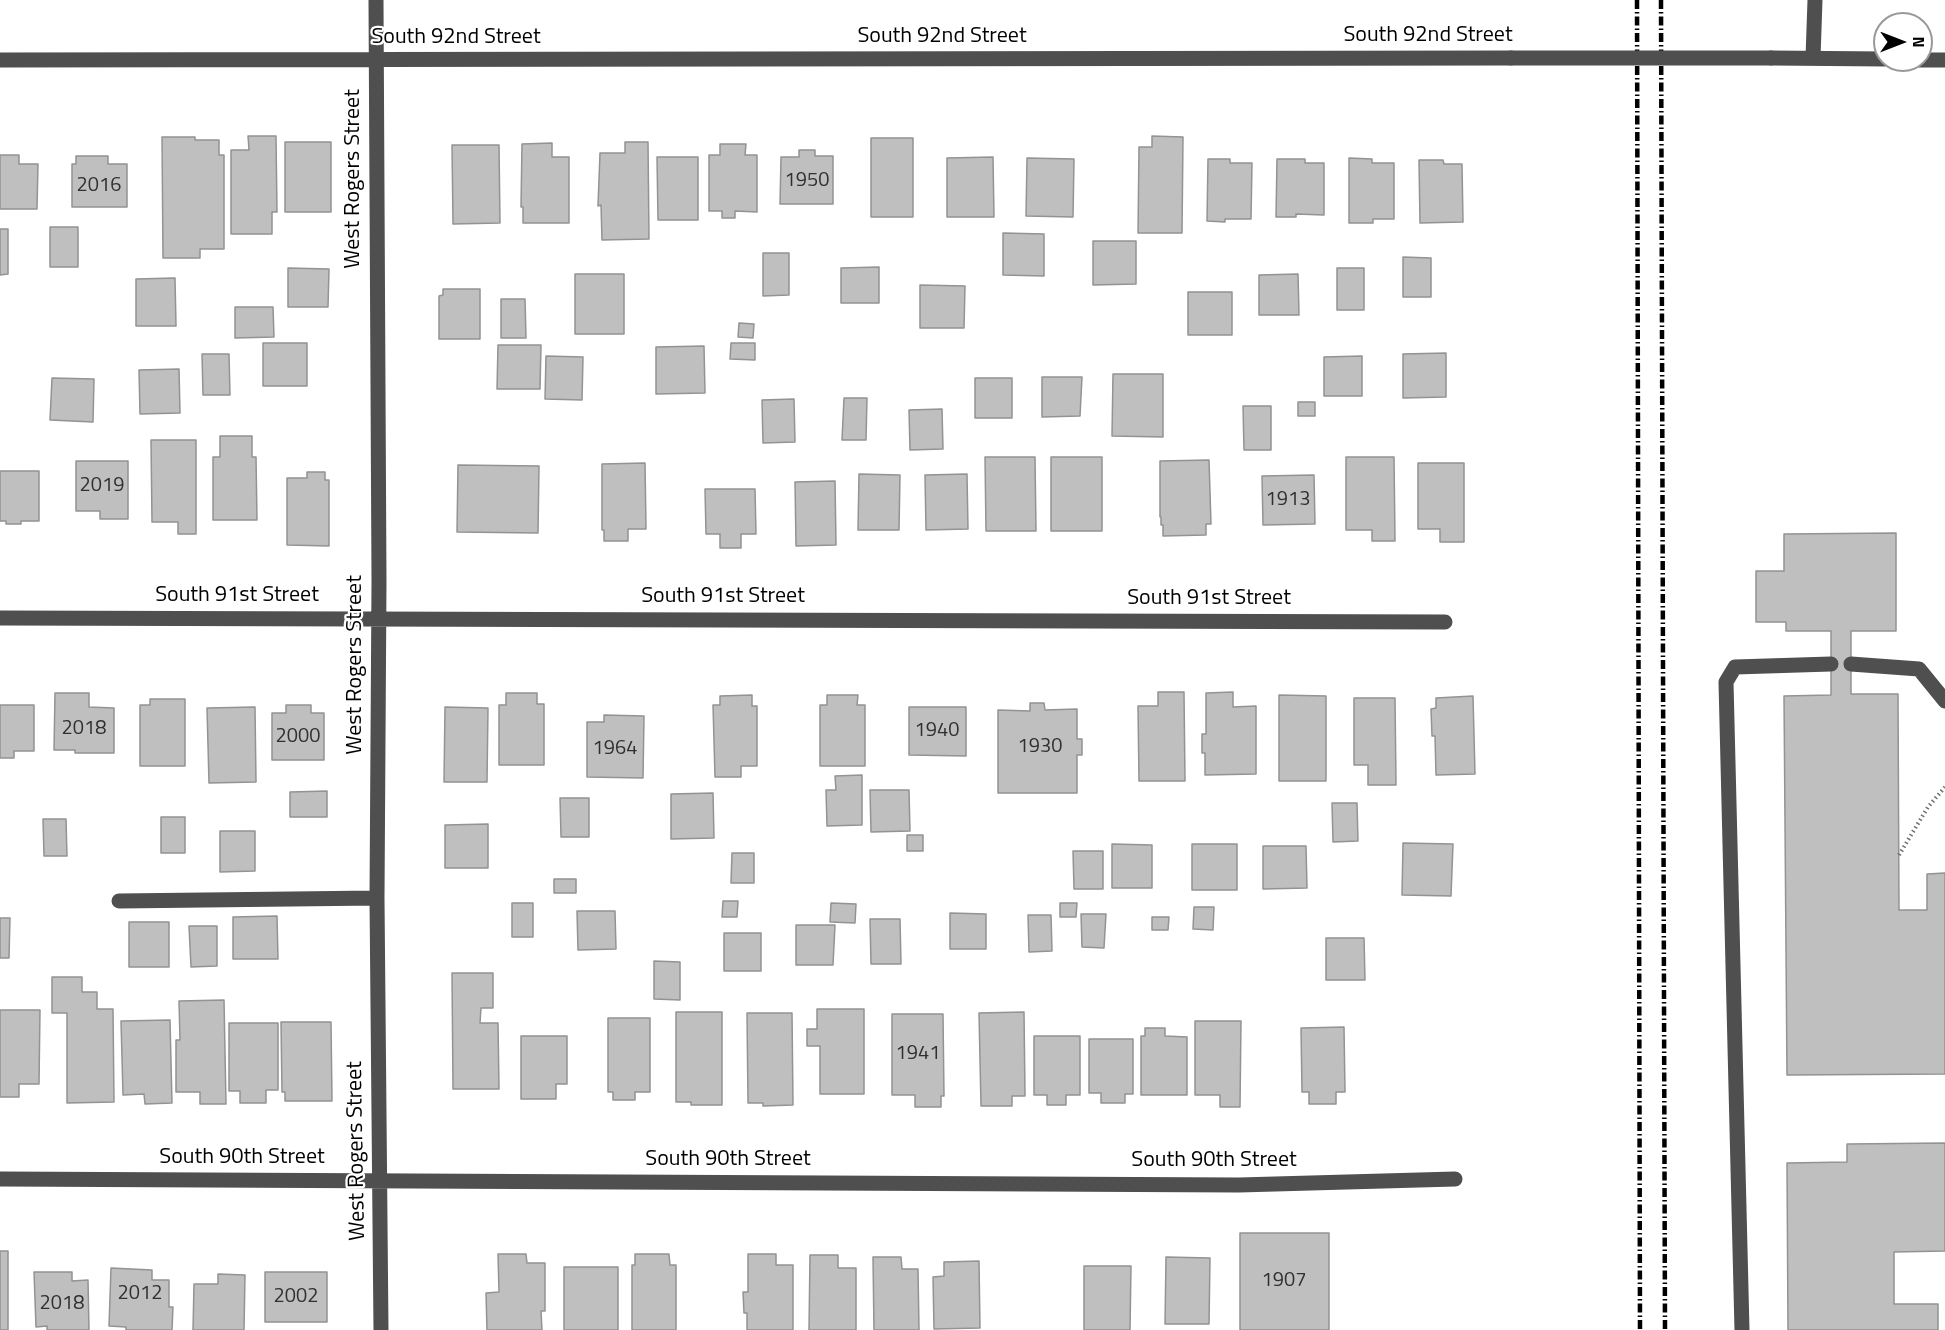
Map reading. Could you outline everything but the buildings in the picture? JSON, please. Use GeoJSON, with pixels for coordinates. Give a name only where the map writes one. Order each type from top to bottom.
{"type":"FeatureCollection","features":[{"type":"Feature","properties":{"kind":"street","name":"West Rogers Street"},"geometry":{"type":"LineString","coordinates":[[376,0],[379,619],[377,897],[381,1330]]}},
{"type":"Feature","properties":{"kind":"street"},"geometry":{"type":"LineString","coordinates":[[1813,58],[1815,0]]}},
{"type":"Feature","properties":{"kind":"street","name":"South 92nd Street"},"geometry":{"type":"LineString","coordinates":[[0,60],[1873,59]]}},
{"type":"Feature","properties":{"kind":"street","name":"South 91st Street"},"geometry":{"type":"LineString","coordinates":[[0,618],[1445,622]]}},
{"type":"Feature","properties":{"kind":"street"},"geometry":{"type":"LineString","coordinates":[[1742,1330],[1726,682],[1736,667],[1831,664]]}},
{"type":"Feature","properties":{"kind":"street"},"geometry":{"type":"LineString","coordinates":[[1851,664],[1919,669],[1945,701]]}},
{"type":"Feature","properties":{"kind":"street"},"geometry":{"type":"LineString","coordinates":[[118,901],[377,897]]}},
{"type":"Feature","properties":{"kind":"street","name":"South 90th Street"},"geometry":{"type":"LineString","coordinates":[[0,1179],[1239,1185],[1455,1179]]}},
{"type":"Feature","properties":{"kind":"path"},"geometry":{"type":"LineString","coordinates":[[1899,855],[1928,807],[1945,787]]}},
{"type":"Feature","properties":{"kind":"railway"},"geometry":{"type":"LineString","coordinates":[[1637,0],[1640,1330]]}},
{"type":"Feature","properties":{"kind":"railway"},"geometry":{"type":"LineString","coordinates":[[1661,0],[1665,1330]]}}]}
